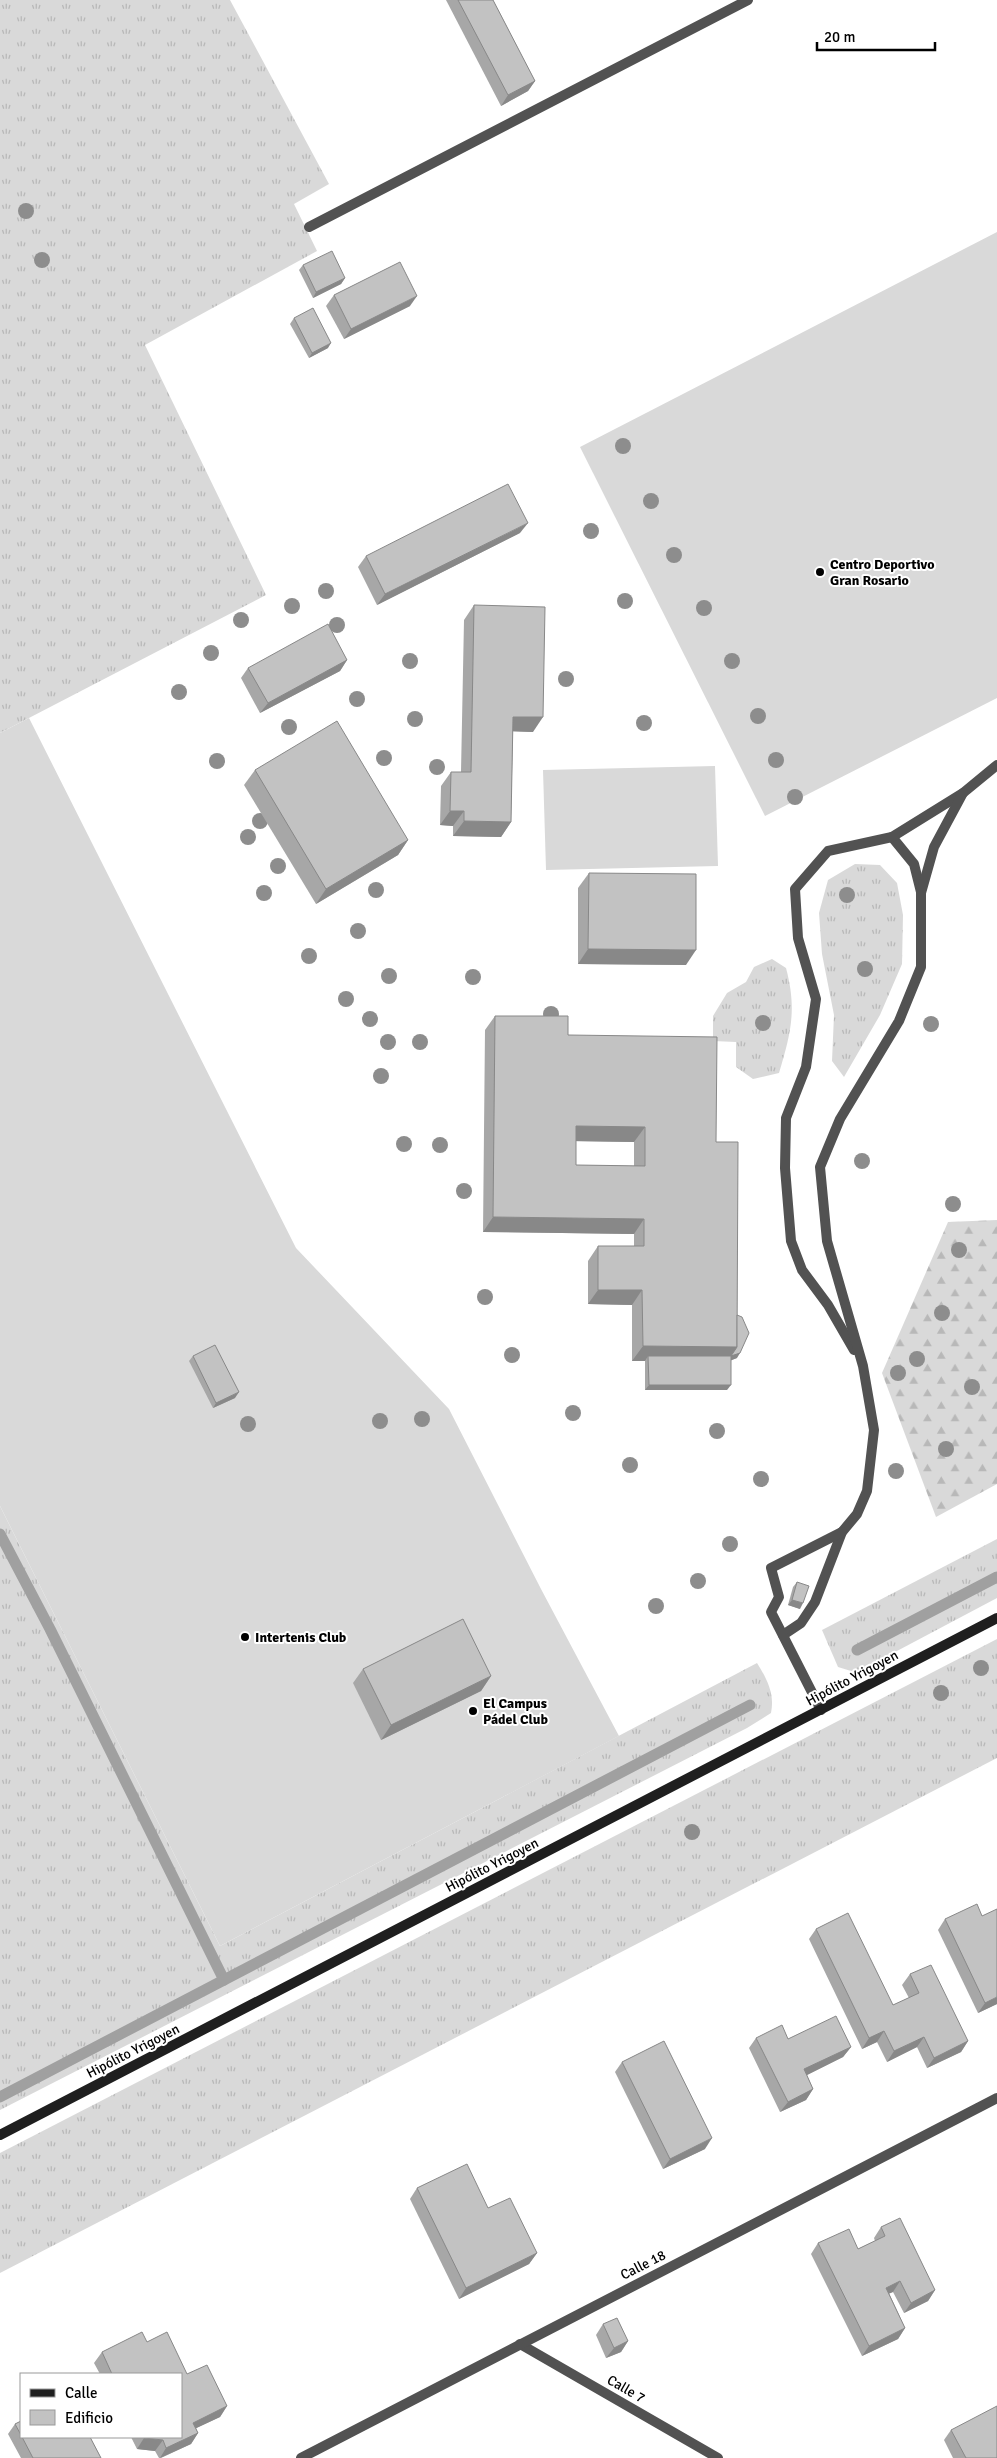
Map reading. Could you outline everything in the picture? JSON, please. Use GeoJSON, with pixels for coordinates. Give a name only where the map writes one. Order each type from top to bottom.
{"type":"FeatureCollection","features":[{"type":"Feature","properties":{"kind":"main road","name":"Hipólito Yrigoyen"},"geometry":{"type":"LineString","coordinates":[[0,2135],[997,1618]]}},
{"type":"Feature","properties":{"kind":"street"},"geometry":{"type":"LineString","coordinates":[[309,227],[748,0]]}},
{"type":"Feature","properties":{"kind":"street"},"geometry":{"type":"LineString","coordinates":[[862,1366],[828,1305],[802,1270],[792,1241],[785,1168],[786,1118],[806,1067],[816,999],[798,938],[795,889],[828,851],[892,837],[963,793],[997,766]]}},
{"type":"Feature","properties":{"kind":"street"},"geometry":{"type":"LineString","coordinates":[[783,1635],[801,1623],[815,1602],[842,1532],[857,1514],[867,1491],[874,1430],[862,1366],[827,1241],[820,1167],[840,1119],[899,1021],[922,968],[922,894],[934,847],[963,793]]}},
{"type":"Feature","properties":{"kind":"street"},"geometry":{"type":"LineString","coordinates":[[892,837],[914,864],[922,894]]}},
{"type":"Feature","properties":{"kind":"street"},"geometry":{"type":"LineString","coordinates":[[821,1710],[771,1612],[779,1597],[771,1568],[842,1532]]}},
{"type":"Feature","properties":{"kind":"street","name":"Calle 18"},"geometry":{"type":"LineString","coordinates":[[301,2458],[997,2098]]}},
{"type":"Feature","properties":{"kind":"street","name":"Calle 7"},"geometry":{"type":"LineString","coordinates":[[520,2344],[718,2458]]}},
{"type":"Feature","properties":{"kind":"green space"},"geometry":{"type":"Polygon","coordinates":[[[0,0],[230,0],[329,184],[294,204],[317,251],[145,345],[266,595],[0,733],[0,0]]]}},
{"type":"Feature","properties":{"kind":"green space","name":"Centro Deportivo Gran Rosario"},"geometry":{"type":"Polygon","coordinates":[[[997,232],[997,698],[765,816],[580,447],[997,232]]]}},
{"type":"Feature","properties":{"kind":"green space"},"geometry":{"type":"Polygon","coordinates":[[[29,718],[296,1248],[449,1409],[619,1736],[220,1946],[0,1506],[0,733],[29,718]]]}},
{"type":"Feature","properties":{"kind":"green space"},"geometry":{"type":"Polygon","coordinates":[[[715,766],[718,866],[546,870],[543,770],[715,766]]]}},
{"type":"Feature","properties":{"kind":"green space"},"geometry":{"type":"Polygon","coordinates":[[[855,864],[880,865],[897,883],[903,915],[902,964],[880,1015],[844,1077],[832,1061],[834,1015],[822,954],[819,913],[828,880],[855,864]]]}},
{"type":"Feature","properties":{"kind":"green space"},"geometry":{"type":"Polygon","coordinates":[[[772,959],[786,968],[791,996],[791,1021],[779,1073],[753,1079],[736,1067],[736,1042],[713,1041],[713,1016],[727,993],[746,982],[754,967],[772,959]]]}},
{"type":"Feature","properties":{"kind":"green space"},"geometry":{"type":"Polygon","coordinates":[[[997,1220],[997,1484],[936,1517],[882,1373],[948,1222],[997,1220]]]}},
{"type":"Feature","properties":{"kind":"green space"},"geometry":{"type":"Polygon","coordinates":[[[0,1506],[220,1946],[757,1663],[771,1693],[771,1713],[747,1728],[0,2110],[0,1506]]]}},
{"type":"Feature","properties":{"kind":"green space"},"geometry":{"type":"Polygon","coordinates":[[[997,1539],[997,1598],[863,1669],[851,1671],[838,1667],[822,1630],[997,1539]]]}},
{"type":"Feature","properties":{"kind":"green space"},"geometry":{"type":"Polygon","coordinates":[[[997,1639],[997,1758],[0,2273],[0,2153],[997,1639]]]}},
{"type":"Feature","properties":{"kind":"building"},"geometry":{"type":"Polygon","coordinates":[[[458,0],[493,0],[535,81],[508,95],[458,0]]]}},
{"type":"Feature","properties":{"kind":"building"},"geometry":{"type":"Polygon","coordinates":[[[332,251],[345,278],[316,292],[303,265],[332,251]]]}},
{"type":"Feature","properties":{"kind":"building"},"geometry":{"type":"Polygon","coordinates":[[[400,262],[417,296],[351,329],[334,295],[400,262]]]}},
{"type":"Feature","properties":{"kind":"building"},"geometry":{"type":"Polygon","coordinates":[[[313,308],[331,343],[312,353],[294,318],[313,308]]]}},
{"type":"Feature","properties":{"kind":"building"},"geometry":{"type":"Polygon","coordinates":[[[508,484],[528,523],[385,594],[366,556],[508,484]]]}},
{"type":"Feature","properties":{"kind":"building"},"geometry":{"type":"Polygon","coordinates":[[[474,605],[545,607],[543,717],[513,717],[511,822],[464,821],[464,811],[450,811],[451,772],[471,772],[474,605]]]}},
{"type":"Feature","properties":{"kind":"building"},"geometry":{"type":"Polygon","coordinates":[[[328,624],[347,660],[268,703],[248,668],[328,624]]]}},
{"type":"Feature","properties":{"kind":"building"},"geometry":{"type":"Polygon","coordinates":[[[337,721],[408,840],[326,889],[255,770],[337,721]]]}},
{"type":"Feature","properties":{"kind":"building"},"geometry":{"type":"Polygon","coordinates":[[[589,873],[696,874],[696,950],[588,949],[589,873]]]}},
{"type":"Feature","properties":{"kind":"building"},"geometry":{"type":"Polygon","coordinates":[[[495,1016],[568,1016],[568,1035],[717,1037],[716,1142],[738,1142],[737,1347],[643,1346],[642,1290],[598,1290],[598,1246],[644,1246],[644,1219],[493,1217],[495,1016]],[[576,1126],[576,1165],[645,1166],[645,1127],[576,1126]]]}},
{"type":"Feature","properties":{"kind":"building"},"geometry":{"type":"Polygon","coordinates":[[[737,1315],[742,1317],[749,1333],[740,1353],[731,1356],[737,1347],[737,1315]]]}},
{"type":"Feature","properties":{"kind":"building"},"geometry":{"type":"Polygon","coordinates":[[[215,1345],[239,1392],[216,1403],[193,1356],[215,1345]]]}},
{"type":"Feature","properties":{"kind":"building"},"geometry":{"type":"Polygon","coordinates":[[[648,1356],[731,1356],[731,1385],[649,1385],[648,1356]]]}},
{"type":"Feature","properties":{"kind":"building"},"geometry":{"type":"Polygon","coordinates":[[[797,1582],[809,1586],[803,1603],[792,1600],[797,1582]]]}},
{"type":"Feature","properties":{"kind":"building"},"geometry":{"type":"Polygon","coordinates":[[[463,1619],[491,1676],[391,1725],[363,1669],[463,1619]]]}},
{"type":"Feature","properties":{"kind":"building"},"geometry":{"type":"Polygon","coordinates":[[[977,1904],[982,1916],[997,1909],[997,1997],[985,2003],[945,1919],[977,1904]]]}},
{"type":"Feature","properties":{"kind":"building"},"geometry":{"type":"Polygon","coordinates":[[[848,1913],[893,2005],[919,1993],[910,1974],[931,1965],[968,2041],[934,2058],[924,2037],[894,2051],[884,2031],[869,2038],[816,1929],[848,1913]]]}},
{"type":"Feature","properties":{"kind":"building"},"geometry":{"type":"Polygon","coordinates":[[[836,2016],[851,2047],[804,2069],[813,2089],[788,2102],[756,2038],[782,2025],[788,2039],[836,2016]]]}},
{"type":"Feature","properties":{"kind":"building"},"geometry":{"type":"Polygon","coordinates":[[[664,2041],[712,2138],[670,2159],[622,2062],[664,2041]]]}},
{"type":"Feature","properties":{"kind":"building"},"geometry":{"type":"Polygon","coordinates":[[[467,2164],[488,2208],[510,2198],[537,2253],[466,2288],[417,2188],[467,2164]]]}},
{"type":"Feature","properties":{"kind":"building"},"geometry":{"type":"Polygon","coordinates":[[[900,2218],[935,2290],[911,2303],[900,2281],[886,2288],[905,2328],[869,2346],[818,2243],[849,2229],[858,2249],[885,2236],[881,2227],[900,2218]]]}},
{"type":"Feature","properties":{"kind":"building"},"geometry":{"type":"Polygon","coordinates":[[[617,2318],[628,2341],[614,2348],[603,2324],[617,2318]]]}},
{"type":"Feature","properties":{"kind":"building"},"geometry":{"type":"Polygon","coordinates":[[[142,2332],[147,2342],[167,2332],[187,2374],[207,2365],[227,2406],[193,2423],[198,2433],[166,2448],[163,2440],[144,2438],[182,2438],[182,2373],[112,2373],[102,2352],[142,2332]]]}},
{"type":"Feature","properties":{"kind":"building"},"geometry":{"type":"Polygon","coordinates":[[[997,2406],[997,2458],[966,2458],[951,2430],[997,2406]]]}},
{"type":"Feature","properties":{"kind":"building"},"geometry":{"type":"Polygon","coordinates":[[[20,2422],[20,2433],[15,2424],[20,2422]]]}},
{"type":"Feature","properties":{"kind":"building"},"geometry":{"type":"Polygon","coordinates":[[[23,2438],[91,2438],[101,2458],[33,2458],[23,2438]]]}},
{"type":"Feature","properties":{"kind":"waterway"},"geometry":{"type":"LineString","coordinates":[[0,1534],[50,1629],[224,1980]]}},
{"type":"Feature","properties":{"kind":"waterway"},"geometry":{"type":"LineString","coordinates":[[857,1650],[997,1577]]}},
{"type":"Feature","properties":{"kind":"waterway"},"geometry":{"type":"LineString","coordinates":[[0,2097],[750,1705]]}},
{"type":"Feature","properties":{"kind":"place","name":"Centro Deportivo Gran Rosario"},"geometry":{"type":"Point","coordinates":[820,572]}},
{"type":"Feature","properties":{"kind":"place","name":"Intertenis Club"},"geometry":{"type":"Point","coordinates":[245,1637]}},
{"type":"Feature","properties":{"kind":"place","name":"El Campus Pádel Club"},"geometry":{"type":"Point","coordinates":[473,1711]}}]}
